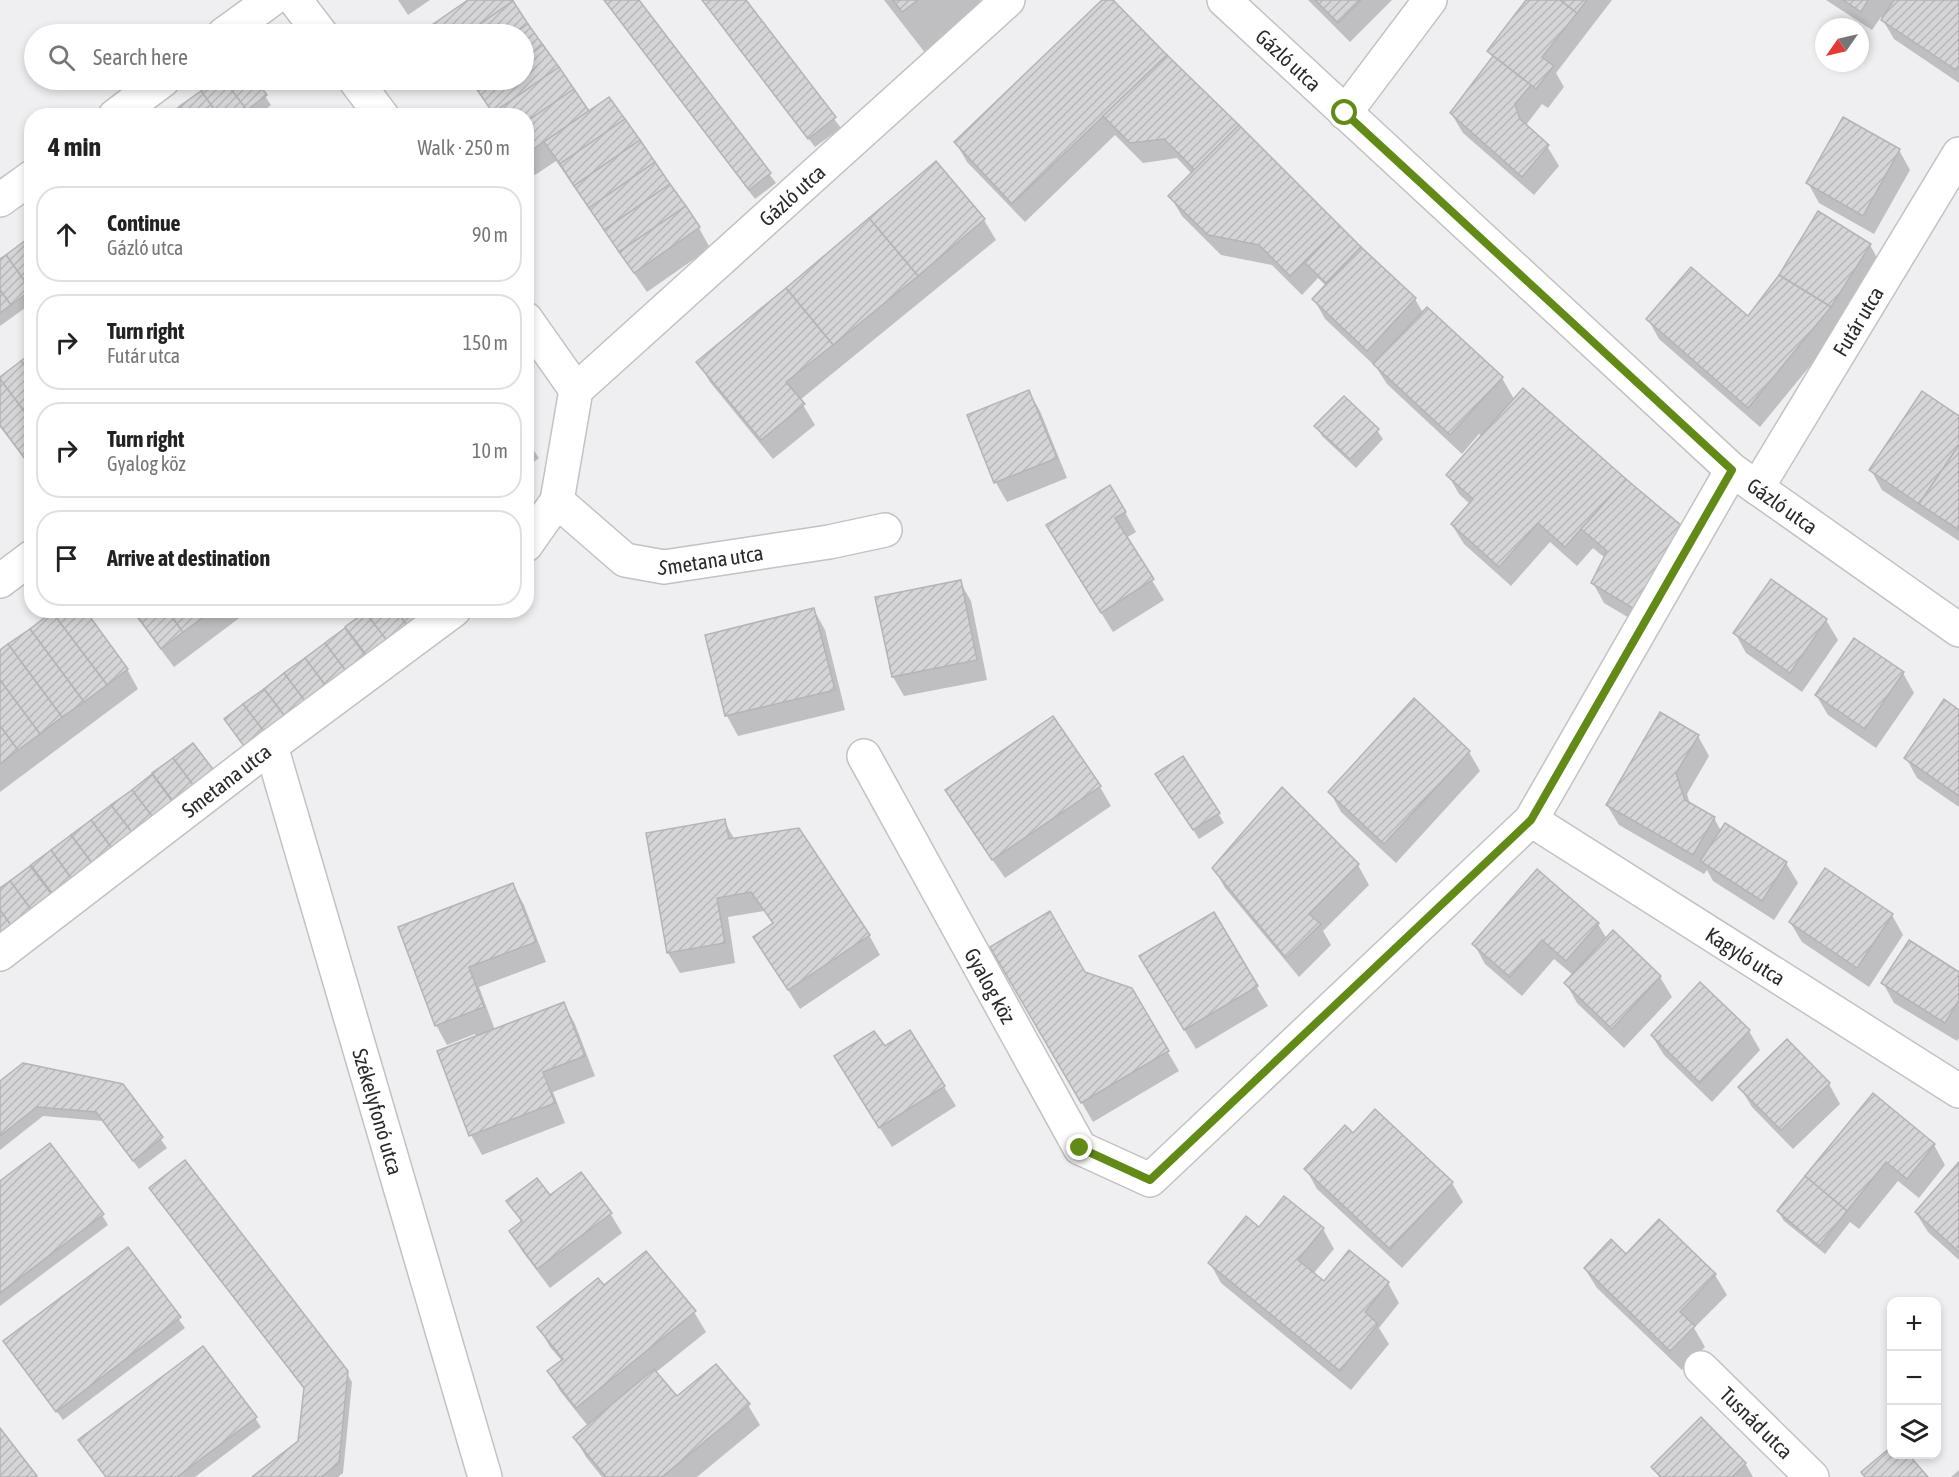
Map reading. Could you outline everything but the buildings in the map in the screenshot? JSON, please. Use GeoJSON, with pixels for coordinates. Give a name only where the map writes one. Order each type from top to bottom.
{"type":"FeatureCollection","features":[{"type":"Feature","properties":{"kind":"street"},"geometry":{"type":"LineString","coordinates":[[238,24],[270,0]]}},
{"type":"Feature","properties":{"kind":"street"},"geometry":{"type":"LineString","coordinates":[[295,0],[313,24]]}},
{"type":"Feature","properties":{"kind":"street","name":"Gázló utca"},"geometry":{"type":"LineString","coordinates":[[576,390],[1008,0]]}},
{"type":"Feature","properties":{"kind":"street","name":"Gázló utca"},"geometry":{"type":"LineString","coordinates":[[1224,0],[1745,479],[1959,630]]}},
{"type":"Feature","properties":{"kind":"street"},"geometry":{"type":"LineString","coordinates":[[1345,113],[1430,0]]}},
{"type":"Feature","properties":{"kind":"street"},"geometry":{"type":"LineString","coordinates":[[126,108],[150,90]]}},
{"type":"Feature","properties":{"kind":"street"},"geometry":{"type":"LineString","coordinates":[[362,90],[376,108]]}},
{"type":"Feature","properties":{"kind":"street","name":"Futár utca"},"geometry":{"type":"LineString","coordinates":[[1150,1180],[1531,820],[1745,479],[1959,154]]}},
{"type":"Feature","properties":{"kind":"street"},"geometry":{"type":"LineString","coordinates":[[0,200],[24,183]]}},
{"type":"Feature","properties":{"kind":"street"},"geometry":{"type":"LineString","coordinates":[[534,330],[576,390],[557,501],[534,534]]}},
{"type":"Feature","properties":{"kind":"street","name":"Smetana utca"},"geometry":{"type":"LineString","coordinates":[[557,501],[625,560],[664,567],[829,542],[885,530]]}},
{"type":"Feature","properties":{"kind":"street"},"geometry":{"type":"LineString","coordinates":[[0,581],[24,563]]}},
{"type":"Feature","properties":{"kind":"street","name":"Smetana utca"},"geometry":{"type":"LineString","coordinates":[[0,954],[271,746],[443,618]]}},
{"type":"Feature","properties":{"kind":"street","name":"Székelyfonó utca"},"geometry":{"type":"LineString","coordinates":[[271,746],[485,1477]]}},
{"type":"Feature","properties":{"kind":"street","name":"Gyalog köz"},"geometry":{"type":"LineString","coordinates":[[864,756],[1080,1148],[1150,1180]]}},
{"type":"Feature","properties":{"kind":"street","name":"Kagyló utca"},"geometry":{"type":"LineString","coordinates":[[1531,820],[1959,1091]]}},
{"type":"Feature","properties":{"kind":"street","name":"Tusnád utca"},"geometry":{"type":"LineString","coordinates":[[1701,1368],[1812,1477]]}},
{"type":"Feature","properties":{"kind":"route"},"geometry":{"type":"LineString","coordinates":[[1080,1148],[1150,1180],[1531,820],[1732,470],[1345,113]]}}]}
